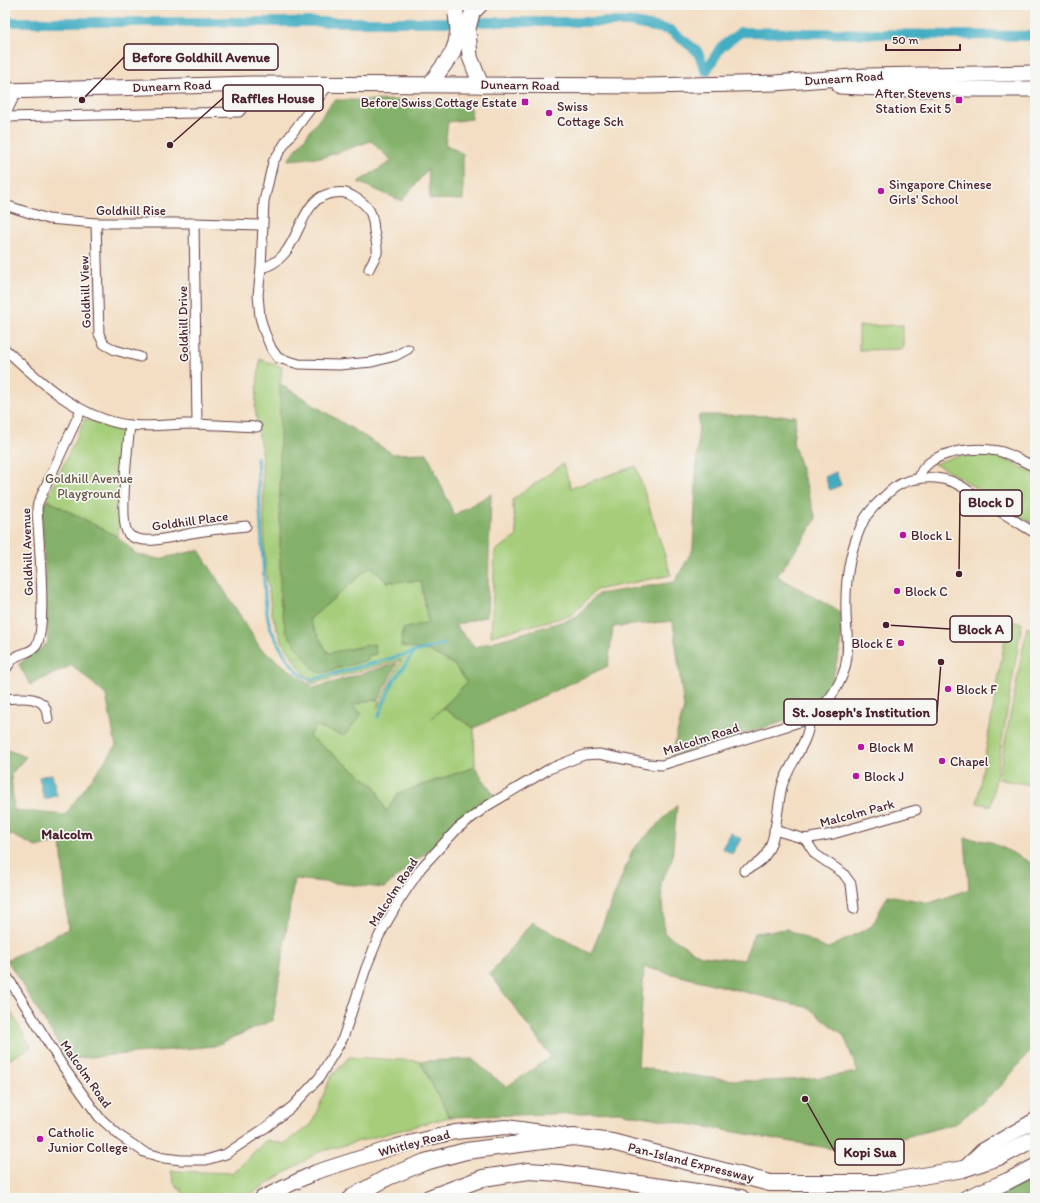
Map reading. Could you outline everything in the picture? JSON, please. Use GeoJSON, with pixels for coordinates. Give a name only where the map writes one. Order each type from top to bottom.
{"type":"FeatureCollection","features":[{"type":"Feature","properties":{"kind":"highway"},"geometry":{"type":"LineString","coordinates":[[430,84],[462,43],[476,9]]}},
{"type":"Feature","properties":{"kind":"highway"},"geometry":{"type":"LineString","coordinates":[[453,10],[462,43],[470,57],[481,85]]}},
{"type":"Feature","properties":{"kind":"highway","name":"Dunearn Road"},"geometry":{"type":"LineString","coordinates":[[11,91],[245,84],[648,86],[775,83],[866,76],[1035,73]]}},
{"type":"Feature","properties":{"kind":"highway"},"geometry":{"type":"LineString","coordinates":[[775,83],[899,89],[1035,89]]}},
{"type":"Feature","properties":{"kind":"highway","name":"Pan-Island Expressway"},"geometry":{"type":"LineString","coordinates":[[351,1198],[388,1177],[425,1162],[466,1151],[507,1144],[573,1137],[612,1142],[770,1183],[880,1183],[963,1169],[1002,1156],[1035,1138]]}},
{"type":"Feature","properties":{"kind":"highway"},"geometry":{"type":"LineString","coordinates":[[967,1198],[1008,1181],[1035,1167]]}},
{"type":"Feature","properties":{"kind":"highway","name":"Pan-Island Expressway"},"geometry":{"type":"LineString","coordinates":[[429,1198],[483,1178],[529,1171],[558,1173],[741,1198]]}},
{"type":"Feature","properties":{"kind":"highway"},"geometry":{"type":"LineString","coordinates":[[684,1190],[709,1198]]}},
{"type":"Feature","properties":{"kind":"main road"},"geometry":{"type":"LineString","coordinates":[[963,1169],[982,1151],[1035,1120]]}},
{"type":"Feature","properties":{"kind":"main road","name":"Whitley Road"},"geometry":{"type":"LineString","coordinates":[[262,1198],[316,1172],[397,1146],[455,1132],[506,1127],[573,1137]]}},
{"type":"Feature","properties":{"kind":"street"},"geometry":{"type":"LineString","coordinates":[[11,91],[5,117],[239,112],[244,107],[246,101],[245,84]]}},
{"type":"Feature","properties":{"kind":"street"},"geometry":{"type":"LineString","coordinates":[[329,84],[287,140],[273,162],[264,201],[261,268],[258,295],[260,317],[264,332],[278,358],[299,364],[352,364],[372,362],[386,359],[408,349]]}},
{"type":"Feature","properties":{"kind":"street"},"geometry":{"type":"LineString","coordinates":[[261,268],[272,265],[285,254],[299,230],[306,213],[316,201],[327,193],[345,192],[358,199],[367,207],[374,218],[377,252],[369,269]]}},
{"type":"Feature","properties":{"kind":"street","name":"Goldhill Rise"},"geometry":{"type":"LineString","coordinates":[[5,205],[48,219],[96,223],[194,223],[259,225]]}},
{"type":"Feature","properties":{"kind":"street","name":"Goldhill View"},"geometry":{"type":"LineString","coordinates":[[96,223],[99,334],[104,344],[115,350],[140,357]]}},
{"type":"Feature","properties":{"kind":"street","name":"Goldhill Drive"},"geometry":{"type":"LineString","coordinates":[[194,223],[197,424]]}},
{"type":"Feature","properties":{"kind":"street"},"geometry":{"type":"LineString","coordinates":[[5,350],[36,378],[81,410],[112,421],[130,425],[197,424],[257,427]]}},
{"type":"Feature","properties":{"kind":"street","name":"Goldhill Avenue"},"geometry":{"type":"LineString","coordinates":[[5,670],[14,658],[35,647],[39,639],[42,598],[37,508],[81,410]]}},
{"type":"Feature","properties":{"kind":"street","name":"Goldhill Place"},"geometry":{"type":"LineString","coordinates":[[130,425],[124,509],[127,532],[130,535],[144,540],[155,540],[211,530],[246,526]]}},
{"type":"Feature","properties":{"kind":"street"},"geometry":{"type":"LineString","coordinates":[[919,479],[923,468],[932,461],[952,453],[977,449],[999,451],[1035,467]]}},
{"type":"Feature","properties":{"kind":"street","name":"Malcolm Road"},"geometry":{"type":"LineString","coordinates":[[5,973],[64,1068],[99,1118],[120,1136],[144,1152],[164,1158],[206,1160],[226,1154],[268,1126],[292,1106],[319,1078],[344,1038],[366,968],[379,936],[399,901],[421,868],[458,828],[487,806],[550,770],[584,755],[599,754],[648,764],[662,765],[809,719],[825,705],[837,687],[845,667],[848,650],[846,585],[850,557],[865,519],[894,487],[909,480],[919,479],[938,478],[954,482],[1035,533]]}},
{"type":"Feature","properties":{"kind":"street"},"geometry":{"type":"LineString","coordinates":[[5,698],[34,699],[45,706],[48,719]]}},
{"type":"Feature","properties":{"kind":"street"},"geometry":{"type":"LineString","coordinates":[[744,870],[756,865],[764,857],[770,846],[783,786],[805,739],[809,719]]}},
{"type":"Feature","properties":{"kind":"street","name":"Malcolm Park"},"geometry":{"type":"LineString","coordinates":[[774,830],[805,839],[834,834],[916,810]]}},
{"type":"Feature","properties":{"kind":"street","name":"Malcolm Park"},"geometry":{"type":"LineString","coordinates":[[805,839],[815,854],[843,873],[851,884],[854,909]]}},
{"type":"Feature","properties":{"kind":"green space"},"geometry":{"type":"Polygon","coordinates":[[[334,100],[470,101],[472,119],[448,122],[445,144],[463,154],[463,200],[430,199],[428,169],[402,201],[358,182],[392,161],[371,141],[324,157],[288,160],[334,100]]]}},
{"type":"Feature","properties":{"kind":"green space"},"geometry":{"type":"Polygon","coordinates":[[[903,325],[903,349],[859,350],[859,326],[903,325]]]}},
{"type":"Feature","properties":{"kind":"green space"},"geometry":{"type":"Polygon","coordinates":[[[260,359],[282,367],[280,384],[311,403],[280,464],[315,671],[368,660],[366,656],[376,654],[374,644],[328,654],[309,620],[371,566],[386,582],[421,580],[428,623],[401,646],[429,651],[453,664],[468,682],[431,719],[443,708],[474,728],[475,767],[400,793],[386,812],[375,786],[309,736],[316,726],[352,705],[379,699],[377,708],[401,660],[311,684],[281,640],[272,614],[265,565],[262,457],[255,408],[260,359]]]}},
{"type":"Feature","properties":{"kind":"green space"},"geometry":{"type":"Polygon","coordinates":[[[280,384],[393,454],[427,453],[454,515],[491,494],[487,616],[455,625],[475,647],[575,618],[598,594],[675,582],[693,549],[699,415],[796,416],[793,442],[816,519],[777,576],[840,612],[841,645],[830,688],[820,703],[805,715],[671,756],[684,708],[673,621],[613,627],[608,666],[474,728],[443,708],[467,682],[453,664],[429,651],[401,646],[403,629],[428,622],[421,581],[386,582],[371,566],[309,620],[328,653],[374,644],[376,654],[367,656],[368,660],[322,673],[315,671],[286,632],[280,599],[280,384]]]}},
{"type":"Feature","properties":{"kind":"green space","name":"Goldhill Avenue Playground"},"geometry":{"type":"Polygon","coordinates":[[[85,419],[122,431],[118,537],[47,500],[85,419]]]}},
{"type":"Feature","properties":{"kind":"green space"},"geometry":{"type":"Polygon","coordinates":[[[978,455],[998,456],[1035,474],[1035,525],[947,470],[934,464],[953,457],[978,455]]]}},
{"type":"Feature","properties":{"kind":"green space"},"geometry":{"type":"Polygon","coordinates":[[[563,464],[571,488],[636,466],[671,575],[596,590],[572,615],[491,636],[495,551],[517,536],[512,500],[563,464]]]}},
{"type":"Feature","properties":{"kind":"green space"},"geometry":{"type":"Polygon","coordinates":[[[47,500],[118,537],[136,554],[159,559],[199,550],[261,649],[314,688],[397,663],[379,699],[352,705],[362,714],[344,736],[316,726],[309,736],[375,786],[386,812],[399,793],[475,767],[494,795],[384,888],[294,879],[273,1020],[214,1046],[68,1059],[7,960],[68,929],[61,842],[36,847],[12,835],[5,835],[5,749],[26,757],[11,774],[14,810],[65,815],[116,746],[106,695],[72,665],[30,685],[19,664],[48,643],[42,511],[47,500]]]}},
{"type":"Feature","properties":{"kind":"green space"},"geometry":{"type":"Polygon","coordinates":[[[1008,621],[1022,623],[991,806],[977,803],[1008,621]]]}},
{"type":"Feature","properties":{"kind":"green space"},"geometry":{"type":"Polygon","coordinates":[[[1027,627],[1035,629],[1035,786],[998,779],[1027,627]]]}},
{"type":"Feature","properties":{"kind":"green space"},"geometry":{"type":"Polygon","coordinates":[[[677,805],[672,860],[661,882],[664,933],[701,956],[744,960],[754,933],[787,929],[827,949],[872,926],[888,895],[930,903],[969,889],[965,838],[992,842],[1035,865],[1035,1045],[1001,1086],[957,1123],[851,1152],[618,1112],[449,1117],[420,1061],[472,1059],[506,1087],[551,1057],[490,974],[532,922],[591,954],[633,849],[677,805]],[[644,967],[638,1067],[710,1078],[754,1081],[806,1079],[858,1072],[844,1036],[809,1008],[644,967]]]}},
{"type":"Feature","properties":{"kind":"green space"},"geometry":{"type":"Polygon","coordinates":[[[5,1002],[31,1047],[10,1059],[5,1051],[5,1002]]]}},
{"type":"Feature","properties":{"kind":"green space"},"geometry":{"type":"Polygon","coordinates":[[[349,1057],[420,1061],[449,1117],[319,1152],[244,1198],[188,1198],[174,1183],[171,1171],[233,1173],[266,1140],[284,1144],[312,1124],[330,1078],[349,1057]]]}},
{"type":"Feature","properties":{"kind":"green space"},"geometry":{"type":"Polygon","coordinates":[[[1035,1173],[1035,1198],[985,1198],[1035,1173]]]}},
{"type":"Feature","properties":{"kind":"water"},"geometry":{"type":"Polygon","coordinates":[[[836,472],[841,485],[830,490],[825,477],[836,472]]]}},
{"type":"Feature","properties":{"kind":"water"},"geometry":{"type":"Polygon","coordinates":[[[52,774],[57,796],[44,799],[39,777],[52,774]]]}},
{"type":"Feature","properties":{"kind":"water"},"geometry":{"type":"Polygon","coordinates":[[[731,833],[741,839],[732,854],[722,848],[731,833]]]}},
{"type":"Feature","properties":{"kind":"waterway"},"geometry":{"type":"LineString","coordinates":[[5,22],[629,22],[670,30],[697,51],[706,71]]}},
{"type":"Feature","properties":{"kind":"waterway"},"geometry":{"type":"LineString","coordinates":[[706,71],[721,47],[741,32],[1035,36]]}},
{"type":"Feature","properties":{"kind":"waterway"},"geometry":{"type":"LineString","coordinates":[[257,457],[265,598],[268,620],[284,654],[295,669],[308,679],[315,679],[444,644]]}},
{"type":"Feature","properties":{"kind":"waterway"},"geometry":{"type":"LineString","coordinates":[[378,717],[393,682],[415,651]]}},
{"type":"Feature","properties":{"kind":"place","name":"Before Goldhill Avenue"},"geometry":{"type":"Point","coordinates":[82,100]}},
{"type":"Feature","properties":{"kind":"place","name":"After Stevens Station Exit 5"},"geometry":{"type":"Point","coordinates":[959,100]}},
{"type":"Feature","properties":{"kind":"place","name":"Before Swiss Cottage Estate"},"geometry":{"type":"Point","coordinates":[525,102]}},
{"type":"Feature","properties":{"kind":"place","name":"Swiss Cottage Sch"},"geometry":{"type":"Point","coordinates":[549,113]}},
{"type":"Feature","properties":{"kind":"place","name":"Raffles House"},"geometry":{"type":"Point","coordinates":[170,145]}},
{"type":"Feature","properties":{"kind":"place","name":"Singapore Chinese Girls' School"},"geometry":{"type":"Point","coordinates":[881,191]}},
{"type":"Feature","properties":{"kind":"place","name":"Block L"},"geometry":{"type":"Point","coordinates":[903,535]}},
{"type":"Feature","properties":{"kind":"place","name":"Block D"},"geometry":{"type":"Point","coordinates":[959,574]}},
{"type":"Feature","properties":{"kind":"place","name":"Block C"},"geometry":{"type":"Point","coordinates":[897,591]}},
{"type":"Feature","properties":{"kind":"place","name":"Block A"},"geometry":{"type":"Point","coordinates":[886,625]}},
{"type":"Feature","properties":{"kind":"place","name":"Block E"},"geometry":{"type":"Point","coordinates":[901,643]}},
{"type":"Feature","properties":{"kind":"place","name":"St. Joseph's Institution"},"geometry":{"type":"Point","coordinates":[941,662]}},
{"type":"Feature","properties":{"kind":"place","name":"Block F"},"geometry":{"type":"Point","coordinates":[948,689]}},
{"type":"Feature","properties":{"kind":"place","name":"Block M"},"geometry":{"type":"Point","coordinates":[861,747]}},
{"type":"Feature","properties":{"kind":"place","name":"Chapel"},"geometry":{"type":"Point","coordinates":[942,761]}},
{"type":"Feature","properties":{"kind":"place","name":"Block J"},"geometry":{"type":"Point","coordinates":[856,776]}},
{"type":"Feature","properties":{"kind":"place","name":"Kopi Sua"},"geometry":{"type":"Point","coordinates":[805,1099]}},
{"type":"Feature","properties":{"kind":"place","name":"Catholic Junior College"},"geometry":{"type":"Point","coordinates":[40,1139]}},
{"type":"Feature","properties":{"kind":"district","name":"Malcolm"},"geometry":{"type":"Point","coordinates":[67,834]}}]}
